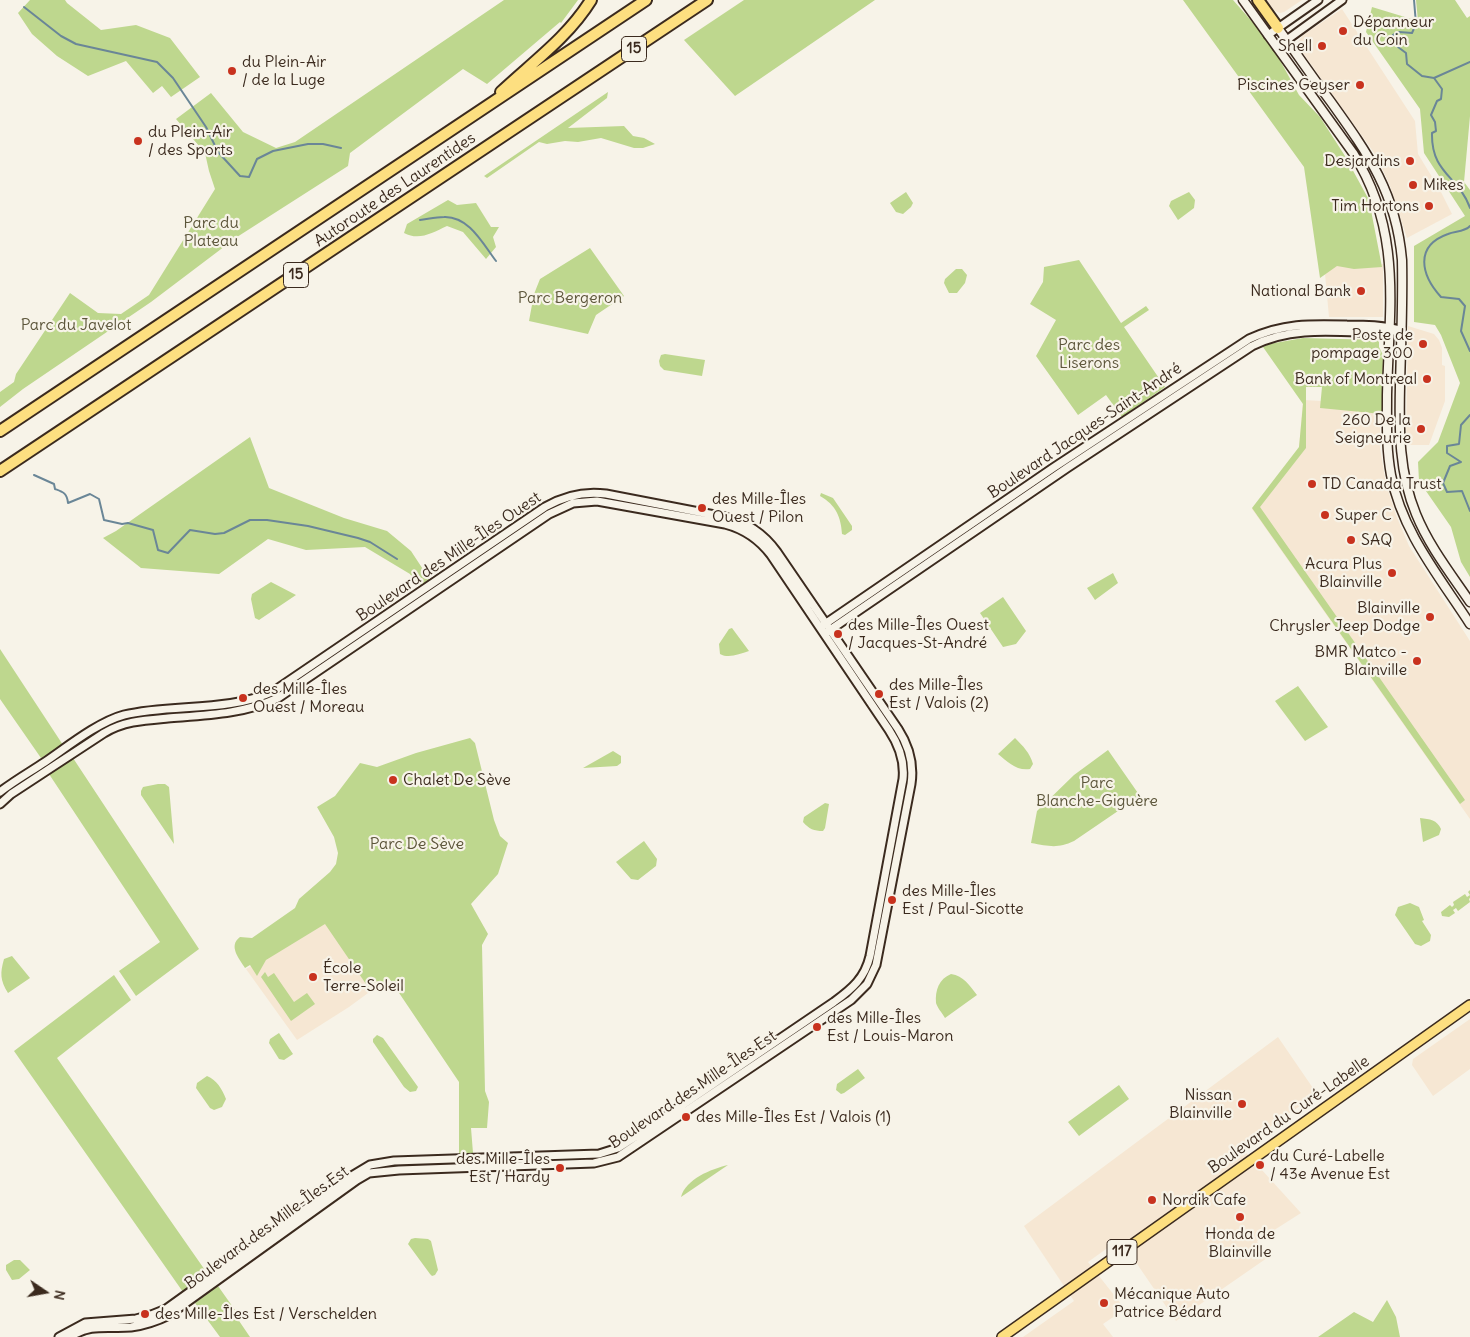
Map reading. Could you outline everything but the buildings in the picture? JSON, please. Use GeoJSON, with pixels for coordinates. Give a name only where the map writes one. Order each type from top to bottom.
{"type":"FeatureCollection","features":[{"type":"Feature","properties":{"kind":"highway"},"geometry":{"type":"LineString","coordinates":[[482,110],[528,66],[561,38],[581,16],[591,0]]}},
{"type":"Feature","properties":{"kind":"highway","name":"Autoroute des Laurentides"},"geometry":{"type":"LineString","coordinates":[[0,431],[646,0]]}},
{"type":"Feature","properties":{"kind":"highway","name":"Autoroute des Laurentides"},"geometry":{"type":"LineString","coordinates":[[0,471],[707,0]]}},
{"type":"Feature","properties":{"kind":"highway"},"geometry":{"type":"LineString","coordinates":[[1258,0],[1278,28]]}},
{"type":"Feature","properties":{"kind":"main road"},"geometry":{"type":"LineString","coordinates":[[1243,0],[1342,138],[1365,173],[1378,202],[1387,238],[1390,271],[1388,444],[1393,482],[1405,520],[1422,552],[1470,624]]}},
{"type":"Feature","properties":{"kind":"main road"},"geometry":{"type":"LineString","coordinates":[[1278,28],[1364,148],[1375,167],[1391,205],[1399,237],[1402,270],[1399,428],[1404,476],[1416,515],[1427,538],[1470,602]]}},
{"type":"Feature","properties":{"kind":"main road"},"geometry":{"type":"LineString","coordinates":[[1365,173],[1375,167]]}},
{"type":"Feature","properties":{"kind":"main road"},"geometry":{"type":"LineString","coordinates":[[1405,520],[1416,515]]}},
{"type":"Feature","properties":{"kind":"main road"},"geometry":{"type":"LineString","coordinates":[[1446,588],[1456,581]]}},
{"type":"Feature","properties":{"kind":"main road","name":"Boulevard du Curé-Labelle"},"geometry":{"type":"LineString","coordinates":[[1002,1337],[1470,1005]]}},
{"type":"Feature","properties":{"kind":"street"},"geometry":{"type":"LineString","coordinates":[[1268,35],[1318,0]]}},
{"type":"Feature","properties":{"kind":"street"},"geometry":{"type":"LineString","coordinates":[[1277,47],[1342,0]]}},
{"type":"Feature","properties":{"kind":"street","name":"Boulevard Jacques-Saint-André"},"geometry":{"type":"LineString","coordinates":[[825,629],[1053,468],[1249,339],[1271,329],[1300,324],[1401,330]]}},
{"type":"Feature","properties":{"kind":"street","name":"Boulevard des Mille-Îles Ouest"},"geometry":{"type":"LineString","coordinates":[[0,792],[98,727],[116,718],[142,712],[237,703],[264,696],[279,689],[545,508],[560,499],[579,494],[606,494],[725,517],[748,525],[772,545],[825,629]]}},
{"type":"Feature","properties":{"kind":"street","name":"Boulevard des Mille-Îles Ouest"},"geometry":{"type":"LineString","coordinates":[[0,804],[11,794],[100,735],[117,726],[139,721],[229,712],[278,698],[549,514],[562,506],[577,502],[597,501],[618,504],[725,524],[745,531],[768,551],[866,689]]}},
{"type":"Feature","properties":{"kind":"street","name":"Boulevard des Mille-Îles Est"},"geometry":{"type":"LineString","coordinates":[[59,1337],[85,1322],[130,1320],[152,1315],[166,1308],[350,1177],[370,1165],[394,1162],[595,1155],[614,1150],[852,989],[863,976],[869,960],[904,774],[899,746],[866,689]]}},
{"type":"Feature","properties":{"kind":"street","name":"Boulevard des Mille-Îles Est"},"geometry":{"type":"LineString","coordinates":[[70,1337],[86,1329],[132,1327],[169,1315],[274,1238],[369,1173],[393,1170],[594,1163],[618,1158],[851,1000],[867,984],[876,965],[912,776],[911,758],[906,742],[866,689]]}},
{"type":"Feature","properties":{"kind":"shaded area"},"geometry":{"type":"Polygon","coordinates":[[[1266,0],[1302,0],[1280,13],[1275,11],[1266,0]]]}},
{"type":"Feature","properties":{"kind":"shaded area"},"geometry":{"type":"Polygon","coordinates":[[[1342,9],[1415,121],[1418,154],[1452,214],[1407,238],[1390,186],[1377,157],[1298,46],[1298,42],[1303,35],[1342,9]]]}},
{"type":"Feature","properties":{"kind":"shaded area"},"geometry":{"type":"Polygon","coordinates":[[[1324,263],[1383,264],[1383,317],[1329,317],[1324,263]]]}},
{"type":"Feature","properties":{"kind":"shaded area"},"geometry":{"type":"Polygon","coordinates":[[[1408,326],[1434,334],[1442,348],[1442,365],[1445,366],[1445,401],[1429,445],[1406,445],[1408,326]]]}},
{"type":"Feature","properties":{"kind":"shaded area"},"geometry":{"type":"Polygon","coordinates":[[[1303,400],[1380,404],[1380,448],[1386,484],[1396,515],[1409,546],[1470,641],[1470,819],[1252,509],[1299,448],[1303,400]]]}},
{"type":"Feature","properties":{"kind":"shaded area","name":"École Terre-Soleil"},"geometry":{"type":"Polygon","coordinates":[[[335,917],[379,985],[349,1007],[297,1040],[246,969],[335,917]]]}},
{"type":"Feature","properties":{"kind":"shaded area"},"geometry":{"type":"Polygon","coordinates":[[[1470,1019],[1470,1069],[1433,1096],[1412,1065],[1413,1059],[1470,1019]]]}},
{"type":"Feature","properties":{"kind":"shaded area"},"geometry":{"type":"Polygon","coordinates":[[[1278,1037],[1317,1094],[1241,1147],[1301,1213],[1257,1241],[1267,1258],[1176,1321],[1120,1239],[1088,1262],[1125,1309],[1103,1324],[1113,1337],[1023,1337],[1074,1301],[1024,1226],[1278,1037]]]}},
{"type":"Feature","properties":{"kind":"green space"},"geometry":{"type":"Polygon","coordinates":[[[30,0],[65,0],[101,30],[136,25],[170,38],[200,77],[171,97],[162,86],[153,93],[126,61],[88,76],[57,56],[32,34],[18,13],[30,0]]]}},
{"type":"Feature","properties":{"kind":"green space"},"geometry":{"type":"Polygon","coordinates":[[[504,0],[578,0],[561,23],[487,84],[463,69],[350,153],[348,166],[237,237],[151,302],[23,389],[0,407],[0,392],[14,382],[16,374],[70,293],[98,313],[121,314],[149,295],[215,189],[205,153],[176,119],[211,93],[243,132],[276,148],[295,142],[504,0]]]}},
{"type":"Feature","properties":{"kind":"green space"},"geometry":{"type":"Polygon","coordinates":[[[744,0],[875,0],[735,96],[684,40],[744,0]]]}},
{"type":"Feature","properties":{"kind":"green space"},"geometry":{"type":"Polygon","coordinates":[[[1183,0],[1233,0],[1270,42],[1299,95],[1320,117],[1345,156],[1369,200],[1382,267],[1354,269],[1337,266],[1320,278],[1304,167],[1183,0]]]}},
{"type":"Feature","properties":{"kind":"green space"},"geometry":{"type":"Polygon","coordinates":[[[1416,0],[1455,0],[1467,18],[1470,16],[1470,116],[1464,182],[1470,190],[1470,577],[1461,562],[1451,527],[1419,481],[1418,462],[1438,442],[1460,383],[1441,335],[1435,325],[1414,322],[1414,246],[1465,216],[1424,153],[1420,109],[1366,32],[1372,7],[1418,21],[1416,0]]]}},
{"type":"Feature","properties":{"kind":"green space"},"geometry":{"type":"Polygon","coordinates":[[[608,92],[607,98],[568,128],[624,126],[633,136],[644,138],[655,144],[643,148],[634,148],[601,138],[547,144],[539,142],[487,178],[484,176],[608,92]]]}},
{"type":"Feature","properties":{"kind":"green space"},"geometry":{"type":"Polygon","coordinates":[[[906,192],[913,203],[911,207],[903,214],[896,212],[890,203],[906,192]]]}},
{"type":"Feature","properties":{"kind":"green space"},"geometry":{"type":"Polygon","coordinates":[[[1189,192],[1195,200],[1194,208],[1178,220],[1169,206],[1171,201],[1189,192]]]}},
{"type":"Feature","properties":{"kind":"green space"},"geometry":{"type":"Polygon","coordinates":[[[448,200],[457,205],[476,203],[491,227],[499,227],[493,237],[496,247],[486,259],[463,232],[447,226],[420,236],[404,233],[407,224],[448,200]]]}},
{"type":"Feature","properties":{"kind":"green space","name":"Parc Bergeron"},"geometry":{"type":"Polygon","coordinates":[[[590,248],[624,296],[596,315],[588,334],[529,321],[534,294],[540,279],[590,248]]]}},
{"type":"Feature","properties":{"kind":"green space","name":"Parc des Liserons"},"geometry":{"type":"Polygon","coordinates":[[[1079,260],[1121,323],[1146,306],[1149,310],[1124,327],[1165,387],[1122,417],[1106,395],[1078,415],[1036,356],[1056,320],[1030,304],[1043,282],[1044,267],[1079,260]]]}},
{"type":"Feature","properties":{"kind":"green space"},"geometry":{"type":"Polygon","coordinates":[[[956,269],[962,269],[967,275],[965,283],[957,293],[949,293],[944,283],[945,279],[956,269]]]}},
{"type":"Feature","properties":{"kind":"green space"},"geometry":{"type":"Polygon","coordinates":[[[1303,338],[1379,340],[1379,347],[1383,355],[1382,414],[1320,408],[1322,387],[1306,387],[1306,448],[1260,507],[1465,800],[1460,804],[1252,508],[1299,447],[1303,404],[1263,347],[1269,344],[1303,338]]]}},
{"type":"Feature","properties":{"kind":"green space"},"geometry":{"type":"Polygon","coordinates":[[[661,355],[705,360],[702,376],[664,370],[660,366],[659,361],[661,355]]]}},
{"type":"Feature","properties":{"kind":"green space"},"geometry":{"type":"Polygon","coordinates":[[[250,437],[269,488],[344,518],[387,531],[411,551],[430,580],[418,586],[410,574],[365,547],[306,550],[268,539],[219,574],[141,568],[103,538],[116,531],[250,437]]]}},
{"type":"Feature","properties":{"kind":"green space"},"geometry":{"type":"Polygon","coordinates":[[[821,493],[833,498],[852,526],[852,530],[845,535],[842,534],[837,512],[830,503],[820,496],[821,493]]]}},
{"type":"Feature","properties":{"kind":"green space"},"geometry":{"type":"Polygon","coordinates":[[[1113,573],[1118,583],[1095,600],[1087,588],[1113,573]]]}},
{"type":"Feature","properties":{"kind":"green space"},"geometry":{"type":"Polygon","coordinates":[[[271,582],[296,595],[259,620],[255,618],[251,599],[252,594],[271,582]]]}},
{"type":"Feature","properties":{"kind":"green space"},"geometry":{"type":"Polygon","coordinates":[[[1003,597],[1026,631],[1016,644],[1003,647],[980,613],[1003,597]]]}},
{"type":"Feature","properties":{"kind":"green space"},"geometry":{"type":"Polygon","coordinates":[[[732,628],[749,651],[734,656],[720,654],[719,644],[729,629],[732,628]]]}},
{"type":"Feature","properties":{"kind":"green space"},"geometry":{"type":"Polygon","coordinates":[[[0,649],[63,745],[41,758],[0,699],[0,649]]]}},
{"type":"Feature","properties":{"kind":"green space"},"geometry":{"type":"Polygon","coordinates":[[[1298,686],[1328,727],[1305,741],[1275,701],[1298,686]]]}},
{"type":"Feature","properties":{"kind":"green space","name":"Parc De Sève"},"geometry":{"type":"Polygon","coordinates":[[[470,738],[475,743],[494,820],[500,836],[508,843],[498,874],[471,904],[488,934],[482,945],[485,1091],[489,1102],[487,1128],[471,1128],[473,1153],[459,1154],[459,1082],[389,978],[379,985],[377,981],[368,987],[325,924],[266,960],[257,976],[250,965],[245,968],[236,952],[235,944],[240,937],[252,938],[295,908],[299,899],[330,872],[336,864],[338,853],[334,837],[317,807],[335,796],[360,763],[377,767],[416,753],[470,738]]]}},
{"type":"Feature","properties":{"kind":"green space"},"geometry":{"type":"Polygon","coordinates":[[[1015,738],[1030,756],[1033,764],[1030,769],[1020,769],[998,754],[1015,738]]]}},
{"type":"Feature","properties":{"kind":"green space","name":"Parc Blanche-Giguère"},"geometry":{"type":"Polygon","coordinates":[[[1108,750],[1140,796],[1068,844],[1048,846],[1031,843],[1037,811],[1074,775],[1108,750]]]}},
{"type":"Feature","properties":{"kind":"green space"},"geometry":{"type":"Polygon","coordinates":[[[613,751],[621,756],[621,763],[617,766],[583,768],[613,751]]]}},
{"type":"Feature","properties":{"kind":"green space"},"geometry":{"type":"Polygon","coordinates":[[[73,758],[199,949],[136,996],[119,971],[160,942],[49,774],[73,758]]]}},
{"type":"Feature","properties":{"kind":"green space"},"geometry":{"type":"Polygon","coordinates":[[[165,784],[169,787],[174,844],[141,795],[143,787],[165,784]]]}},
{"type":"Feature","properties":{"kind":"green space"},"geometry":{"type":"Polygon","coordinates":[[[825,803],[829,804],[825,828],[823,831],[810,828],[803,822],[804,817],[825,803]]]}},
{"type":"Feature","properties":{"kind":"green space"},"geometry":{"type":"Polygon","coordinates":[[[1420,818],[1435,822],[1441,829],[1439,835],[1423,842],[1420,818]]]}},
{"type":"Feature","properties":{"kind":"green space"},"geometry":{"type":"Polygon","coordinates":[[[644,841],[657,859],[656,866],[638,880],[631,879],[616,862],[644,841]]]}},
{"type":"Feature","properties":{"kind":"green space"},"geometry":{"type":"Polygon","coordinates":[[[1465,894],[1467,897],[1470,895],[1470,902],[1458,911],[1456,908],[1453,910],[1455,913],[1449,917],[1442,916],[1441,912],[1450,905],[1452,907],[1454,905],[1453,902],[1465,894]]]}},
{"type":"Feature","properties":{"kind":"green space"},"geometry":{"type":"Polygon","coordinates":[[[1410,903],[1419,907],[1424,920],[1422,921],[1431,935],[1430,941],[1421,946],[1415,944],[1395,915],[1398,907],[1410,903]]]}},
{"type":"Feature","properties":{"kind":"green space"},"geometry":{"type":"Polygon","coordinates":[[[12,956],[30,978],[8,993],[2,980],[2,968],[4,959],[12,956]]]}},
{"type":"Feature","properties":{"kind":"green space"},"geometry":{"type":"Polygon","coordinates":[[[265,972],[268,977],[274,973],[294,1002],[307,993],[315,1004],[291,1021],[261,977],[265,972]]]}},
{"type":"Feature","properties":{"kind":"green space"},"geometry":{"type":"Polygon","coordinates":[[[951,974],[963,979],[977,995],[945,1018],[936,1003],[936,994],[943,979],[951,974]]]}},
{"type":"Feature","properties":{"kind":"green space"},"geometry":{"type":"Polygon","coordinates":[[[114,975],[131,1000],[57,1058],[207,1273],[183,1292],[14,1051],[114,975]]]}},
{"type":"Feature","properties":{"kind":"green space"},"geometry":{"type":"Polygon","coordinates":[[[279,1033],[293,1054],[284,1060],[279,1059],[269,1043],[270,1039],[279,1033]]]}},
{"type":"Feature","properties":{"kind":"green space"},"geometry":{"type":"Polygon","coordinates":[[[377,1035],[383,1038],[418,1087],[416,1091],[410,1092],[404,1087],[373,1042],[377,1035]]]}},
{"type":"Feature","properties":{"kind":"green space"},"geometry":{"type":"Polygon","coordinates":[[[858,1069],[865,1078],[844,1093],[841,1094],[836,1090],[837,1084],[858,1069]]]}},
{"type":"Feature","properties":{"kind":"green space"},"geometry":{"type":"Polygon","coordinates":[[[207,1076],[219,1085],[226,1099],[222,1107],[214,1110],[210,1108],[196,1088],[197,1083],[207,1076]]]}},
{"type":"Feature","properties":{"kind":"green space"},"geometry":{"type":"Polygon","coordinates":[[[1119,1085],[1129,1099],[1079,1136],[1068,1122],[1119,1085]]]}},
{"type":"Feature","properties":{"kind":"green space"},"geometry":{"type":"Polygon","coordinates":[[[728,1165],[681,1197],[688,1185],[694,1180],[707,1172],[728,1165]]]}},
{"type":"Feature","properties":{"kind":"green space"},"geometry":{"type":"Polygon","coordinates":[[[411,1239],[431,1241],[438,1270],[435,1275],[432,1276],[430,1274],[408,1244],[411,1239]]]}},
{"type":"Feature","properties":{"kind":"green space"},"geometry":{"type":"Polygon","coordinates":[[[14,1260],[20,1260],[30,1270],[19,1279],[12,1280],[6,1270],[6,1265],[14,1260]]]}},
{"type":"Feature","properties":{"kind":"green space"},"geometry":{"type":"Polygon","coordinates":[[[218,1286],[235,1310],[233,1312],[250,1337],[220,1337],[195,1303],[218,1286]]]}},
{"type":"Feature","properties":{"kind":"green space"},"geometry":{"type":"Polygon","coordinates":[[[1387,1300],[1396,1317],[1400,1337],[1318,1337],[1354,1312],[1373,1322],[1387,1300]]]}},
{"type":"Feature","properties":{"kind":"waterway"},"geometry":{"type":"LineString","coordinates":[[1414,0],[1416,24],[1412,33],[1399,32],[1393,35],[1398,47],[1406,53],[1407,64],[1422,76],[1434,78],[1442,89],[1441,99],[1437,101],[1431,115],[1435,122],[1436,131],[1432,133],[1433,147],[1436,158],[1446,174],[1465,197],[1470,208]]}},
{"type":"Feature","properties":{"kind":"waterway"},"geometry":{"type":"LineString","coordinates":[[24,7],[61,36],[76,44],[157,62],[173,78],[206,127],[218,152],[240,176],[249,177],[257,159],[273,151],[308,144],[323,144],[341,148]]}},
{"type":"Feature","properties":{"kind":"waterway"},"geometry":{"type":"LineString","coordinates":[[1434,78],[1470,62]]}},
{"type":"Feature","properties":{"kind":"waterway"},"geometry":{"type":"LineString","coordinates":[[420,220],[444,217],[461,221],[474,232],[496,261]]}},
{"type":"Feature","properties":{"kind":"waterway"},"geometry":{"type":"LineString","coordinates":[[1470,226],[1437,239],[1426,253],[1424,262],[1429,280],[1441,297],[1459,299],[1465,306],[1461,331],[1470,351]]}},
{"type":"Feature","properties":{"kind":"waterway"},"geometry":{"type":"LineString","coordinates":[[1470,415],[1461,425],[1459,444],[1447,446],[1447,453],[1461,462],[1450,466],[1443,483],[1447,492],[1462,491],[1470,511]]}},
{"type":"Feature","properties":{"kind":"waterway"},"geometry":{"type":"LineString","coordinates":[[34,475],[54,484],[55,489],[66,495],[68,503],[90,494],[99,499],[104,520],[122,524],[128,523],[153,530],[158,550],[168,553],[190,530],[215,534],[224,533],[250,520],[267,520],[308,526],[358,538],[370,542],[397,559]]}},
{"type":"Feature","properties":{"kind":"place","name":"Dépanneur du Coin"},"geometry":{"type":"Point","coordinates":[1343,31]}},
{"type":"Feature","properties":{"kind":"place","name":"Shell"},"geometry":{"type":"Point","coordinates":[1322,46]}},
{"type":"Feature","properties":{"kind":"place","name":"du Plein-Air / de la Luge"},"geometry":{"type":"Point","coordinates":[232,71]}},
{"type":"Feature","properties":{"kind":"place","name":"Piscines Geyser"},"geometry":{"type":"Point","coordinates":[1360,85]}},
{"type":"Feature","properties":{"kind":"place","name":"du Plein-Air / des Sports"},"geometry":{"type":"Point","coordinates":[138,141]}},
{"type":"Feature","properties":{"kind":"place","name":"Desjardins"},"geometry":{"type":"Point","coordinates":[1410,161]}},
{"type":"Feature","properties":{"kind":"place","name":"Mikes"},"geometry":{"type":"Point","coordinates":[1413,185]}},
{"type":"Feature","properties":{"kind":"place","name":"Tim Hortons"},"geometry":{"type":"Point","coordinates":[1429,206]}},
{"type":"Feature","properties":{"kind":"place","name":"National Bank"},"geometry":{"type":"Point","coordinates":[1361,291]}},
{"type":"Feature","properties":{"kind":"place","name":"Poste de pompage 300"},"geometry":{"type":"Point","coordinates":[1423,344]}},
{"type":"Feature","properties":{"kind":"place","name":"Bank of Montreal"},"geometry":{"type":"Point","coordinates":[1427,379]}},
{"type":"Feature","properties":{"kind":"place","name":"260 De la Seigneurie"},"geometry":{"type":"Point","coordinates":[1421,429]}},
{"type":"Feature","properties":{"kind":"place","name":"TD Canada Trust"},"geometry":{"type":"Point","coordinates":[1312,484]}},
{"type":"Feature","properties":{"kind":"place","name":"des Mille-Îles Ouest / Pilon"},"geometry":{"type":"Point","coordinates":[702,508]}},
{"type":"Feature","properties":{"kind":"place","name":"Super C"},"geometry":{"type":"Point","coordinates":[1325,515]}},
{"type":"Feature","properties":{"kind":"place","name":"SAQ"},"geometry":{"type":"Point","coordinates":[1351,540]}},
{"type":"Feature","properties":{"kind":"place","name":"Acura Plus Blainville"},"geometry":{"type":"Point","coordinates":[1392,573]}},
{"type":"Feature","properties":{"kind":"place","name":"Blainville Chrysler Jeep Dodge"},"geometry":{"type":"Point","coordinates":[1430,617]}},
{"type":"Feature","properties":{"kind":"place","name":"des Mille-Îles Ouest / Jacques-St-André"},"geometry":{"type":"Point","coordinates":[838,634]}},
{"type":"Feature","properties":{"kind":"place","name":"BMR Matco - Blainville"},"geometry":{"type":"Point","coordinates":[1417,661]}},
{"type":"Feature","properties":{"kind":"place","name":"des Mille-Îles Est / Valois (2)"},"geometry":{"type":"Point","coordinates":[879,694]}},
{"type":"Feature","properties":{"kind":"place","name":"des Mille-Îles Ouest / Moreau"},"geometry":{"type":"Point","coordinates":[243,698]}},
{"type":"Feature","properties":{"kind":"place","name":"Chalet De Sève"},"geometry":{"type":"Point","coordinates":[393,780]}},
{"type":"Feature","properties":{"kind":"place","name":"des Mille-Îles Est / Paul-Sicotte"},"geometry":{"type":"Point","coordinates":[892,900]}},
{"type":"Feature","properties":{"kind":"place","name":"École Terre-Soleil"},"geometry":{"type":"Point","coordinates":[313,977]}},
{"type":"Feature","properties":{"kind":"place","name":"des Mille-Îles Est / Louis-Maron"},"geometry":{"type":"Point","coordinates":[817,1027]}},
{"type":"Feature","properties":{"kind":"place","name":"Nissan Blainville"},"geometry":{"type":"Point","coordinates":[1242,1104]}},
{"type":"Feature","properties":{"kind":"place","name":"des Mille-Îles Est / Valois (1)"},"geometry":{"type":"Point","coordinates":[686,1117]}},
{"type":"Feature","properties":{"kind":"place","name":"du Curé-Labelle / 43e Avenue Est"},"geometry":{"type":"Point","coordinates":[1260,1165]}},
{"type":"Feature","properties":{"kind":"place","name":"des Mille-Îles Est / Hardy"},"geometry":{"type":"Point","coordinates":[560,1168]}},
{"type":"Feature","properties":{"kind":"place","name":"Nordik Cafe"},"geometry":{"type":"Point","coordinates":[1152,1200]}},
{"type":"Feature","properties":{"kind":"place","name":"Honda de Blainville"},"geometry":{"type":"Point","coordinates":[1240,1217]}},
{"type":"Feature","properties":{"kind":"place","name":"Mécanique Auto Patrice Bédard"},"geometry":{"type":"Point","coordinates":[1104,1303]}},
{"type":"Feature","properties":{"kind":"place","name":"des Mille-Îles Est / Verschelden"},"geometry":{"type":"Point","coordinates":[145,1314]}},
{"type":"Feature","properties":{"kind":"park label","name":"Parc du Plateau"},"geometry":{"type":"Point","coordinates":[211,232]}},
{"type":"Feature","properties":{"kind":"park label","name":"Parc du Javelot"},"geometry":{"type":"Point","coordinates":[76,325]}}]}
